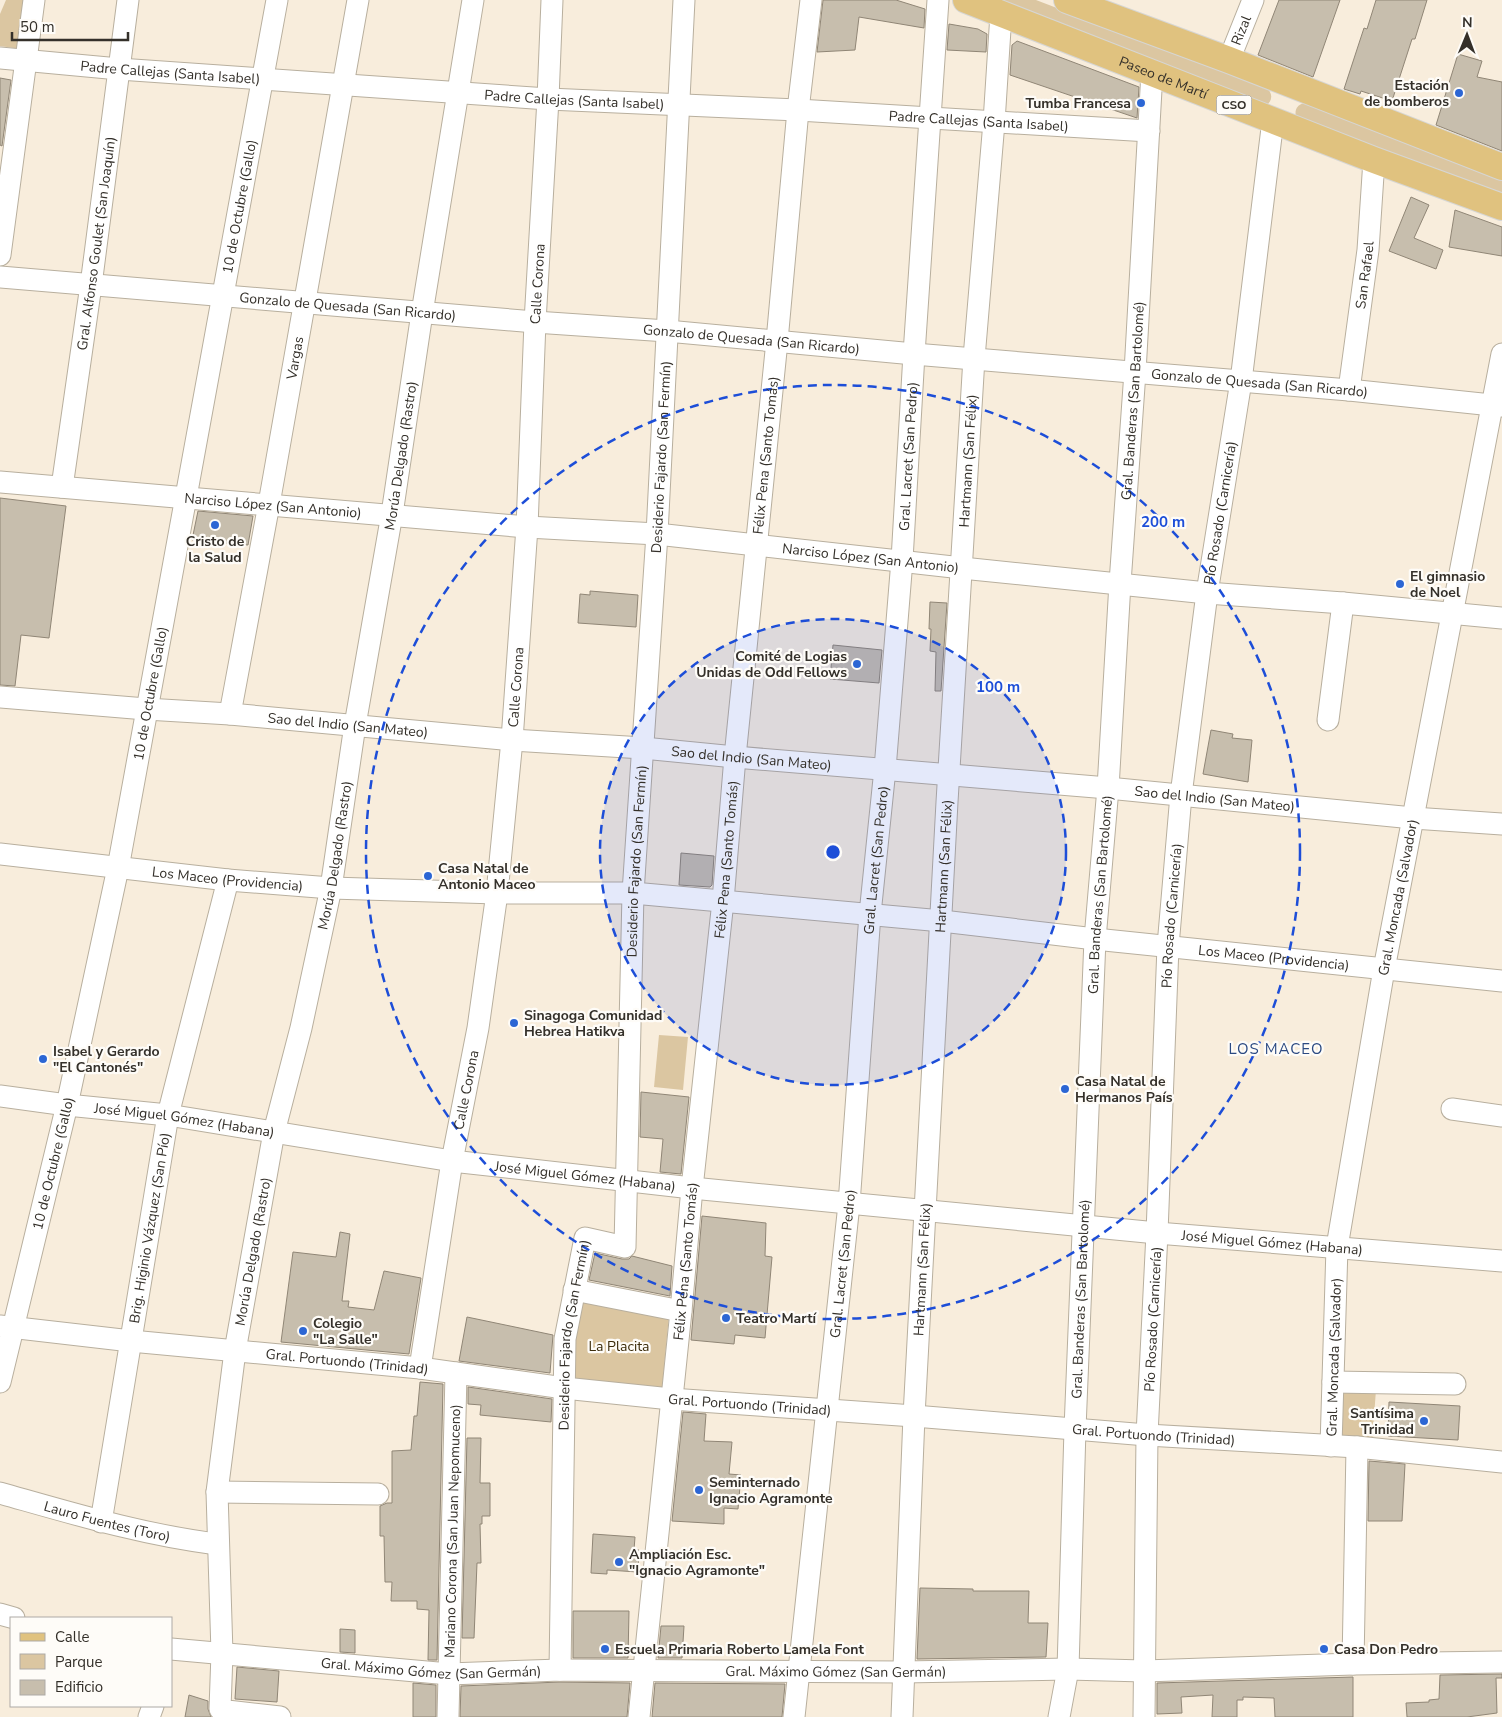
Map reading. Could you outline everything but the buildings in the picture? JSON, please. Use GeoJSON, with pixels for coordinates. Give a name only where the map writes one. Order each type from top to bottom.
{"type":"FeatureCollection","features":[{"type":"Feature","properties":{"kind":"main road","name":"Paseo de Martí"},"geometry":{"type":"LineString","coordinates":[[966,0],[1374,160],[1502,207]]}},
{"type":"Feature","properties":{"kind":"main road"},"geometry":{"type":"LineString","coordinates":[[1067,0],[1229,60],[1502,167]]}},
{"type":"Feature","properties":{"kind":"street"},"geometry":{"type":"LineString","coordinates":[[0,254],[34,0]]}},
{"type":"Feature","properties":{"kind":"street","name":"Gral. Alfonso Goulet (San Joaquín)"},"geometry":{"type":"LineString","coordinates":[[62,487],[91,285],[128,0]]}},
{"type":"Feature","properties":{"kind":"street","name":"10 de Octubre (Gallo)"},"geometry":{"type":"LineString","coordinates":[[0,1382],[7,1327],[67,1105],[118,868],[277,0]]}},
{"type":"Feature","properties":{"kind":"street","name":"Vargas"},"geometry":{"type":"LineString","coordinates":[[230,714],[358,0]]}},
{"type":"Feature","properties":{"kind":"street","name":"Morúa Delgado (Rastro)"},"geometry":{"type":"LineString","coordinates":[[280,1717],[220,1709],[222,1653],[217,1544],[217,1492],[235,1351],[274,1132],[301,1028],[331,888],[355,725],[392,514],[422,313],[473,0]]}},
{"type":"Feature","properties":{"kind":"street","name":"Calle Corona"},"geometry":{"type":"LineString","coordinates":[[420,1368],[452,1160],[478,1028],[497,893],[512,740],[528,526],[552,0]]}},
{"type":"Feature","properties":{"kind":"street","name":"Desiderio Fajardo (San Fermín)"},"geometry":{"type":"LineString","coordinates":[[560,1670],[565,1339],[585,1238],[625,1247],[633,893],[657,534],[677,104],[684,0]]}},
{"type":"Feature","properties":{"kind":"street","name":"Félix Pena (Santo Tomás)"},"geometry":{"type":"LineString","coordinates":[[639,1717],[723,901],[735,757],[798,110],[811,0]]}},
{"type":"Feature","properties":{"kind":"street","name":"Gral. Lacret (San Pedro)"},"geometry":{"type":"LineString","coordinates":[[794,1717],[850,1204],[870,914],[885,769],[902,560],[938,0]]}},
{"type":"Feature","properties":{"kind":"street","name":"Rizal"},"geometry":{"type":"LineString","coordinates":[[1229,60],[1253,0]]}},
{"type":"Feature","properties":{"kind":"street","name":"Hartmann (San Félix)"},"geometry":{"type":"LineString","coordinates":[[902,1717],[914,1416],[949,776],[974,358],[1001,14]]}},
{"type":"Feature","properties":{"kind":"street","name":"Padre Callejas (Santa Isabel)"},"geometry":{"type":"LineString","coordinates":[[0,58],[261,80],[548,98],[930,117],[1150,131]]}},
{"type":"Feature","properties":{"kind":"street","name":"Gral. Banderas (San Bartolomé)"},"geometry":{"type":"LineString","coordinates":[[1059,1717],[1068,1669],[1075,1429],[1095,940],[1108,788],[1150,131],[1152,72]]}},
{"type":"Feature","properties":{"kind":"street","name":"Pío Rosado (Carnicería)"},"geometry":{"type":"LineString","coordinates":[[1144,1717],[1148,1435],[1168,946],[1181,795],[1207,593],[1241,381],[1273,120]]}},
{"type":"Feature","properties":{"kind":"street","name":"San Rafael"},"geometry":{"type":"LineString","coordinates":[[1349,390],[1368,250],[1374,160]]}},
{"type":"Feature","properties":{"kind":"street","name":"Gonzalo de Quesada (San Ricardo)"},"geometry":{"type":"LineString","coordinates":[[0,277],[304,301],[422,313],[667,331],[914,354],[1349,390],[1497,406]]}},
{"type":"Feature","properties":{"kind":"street","name":"Gral. Moncada (Salvador)"},"geometry":{"type":"LineString","coordinates":[[1331,1446],[1337,1247],[1384,969],[1452,612],[1497,406],[1502,354]]}},
{"type":"Feature","properties":{"kind":"street","name":"Narciso López (San Antonio)"},"geometry":{"type":"LineString","coordinates":[[0,482],[528,526],[657,534],[1207,593],[1452,612],[1502,618]]}},
{"type":"Feature","properties":{"kind":"street"},"geometry":{"type":"LineString","coordinates":[[1328,720],[1343,603]]}},
{"type":"Feature","properties":{"kind":"street","name":"Sao del Indio (San Mateo)"},"geometry":{"type":"LineString","coordinates":[[0,697],[230,714],[512,740],[643,748],[949,776],[1108,788],[1413,818],[1502,824]]}},
{"type":"Feature","properties":{"kind":"street","name":"Los Maceo (Providencia)"},"geometry":{"type":"LineString","coordinates":[[0,854],[228,880],[331,888],[497,893],[633,893],[942,921],[1095,940],[1502,981]]}},
{"type":"Feature","properties":{"kind":"street","name":"Brig. Higinio Vázquez (San Pío)"},"geometry":{"type":"LineString","coordinates":[[101,1522],[168,1115],[228,880]]}},
{"type":"Feature","properties":{"kind":"street","name":"José Miguel Gómez (Habana)"},"geometry":{"type":"LineString","coordinates":[[0,1096],[168,1115],[452,1160],[692,1188],[1157,1233],[1502,1261]]}},
{"type":"Feature","properties":{"kind":"street"},"geometry":{"type":"LineString","coordinates":[[1452,1109],[1502,1116]]}},
{"type":"Feature","properties":{"kind":"street"},"geometry":{"type":"LineString","coordinates":[[574,1290],[681,1311]]}},
{"type":"Feature","properties":{"kind":"street","name":"Gral. Portuondo (Trinidad)"},"geometry":{"type":"LineString","coordinates":[[7,1327],[131,1341],[420,1368],[564,1388],[671,1400],[914,1416],[1148,1435],[1357,1447],[1502,1462]]}},
{"type":"Feature","properties":{"kind":"street","name":"Mariano Corona (San Juan Nepomuceno)"},"geometry":{"type":"LineString","coordinates":[[448,1717],[456,1374]]}},
{"type":"Feature","properties":{"kind":"street"},"geometry":{"type":"LineString","coordinates":[[1332,1382],[1455,1384]]}},
{"type":"Feature","properties":{"kind":"street","name":"Gral. Moncada (Salvador)"},"geometry":{"type":"LineString","coordinates":[[1353,1664],[1357,1447]]}},
{"type":"Feature","properties":{"kind":"street"},"geometry":{"type":"LineString","coordinates":[[217,1492],[378,1494]]}},
{"type":"Feature","properties":{"kind":"street","name":"Lauro Fuentes (Toro)"},"geometry":{"type":"LineString","coordinates":[[0,1493],[101,1522],[189,1541],[217,1544]]}},
{"type":"Feature","properties":{"kind":"street","name":"Gral. Máximo Gómez (San Germán)"},"geometry":{"type":"LineString","coordinates":[[172,1649],[449,1674],[560,1670],[903,1672],[1068,1669],[1144,1671],[1353,1664],[1502,1662]]}},
{"type":"Feature","properties":{"kind":"green space"},"geometry":{"type":"Polygon","coordinates":[[[6,0],[27,0],[21,49],[0,46],[0,14],[6,0]]]}},
{"type":"Feature","properties":{"kind":"green space"},"geometry":{"type":"Polygon","coordinates":[[[979,0],[1036,0],[1268,89],[1271,93],[1271,100],[1266,106],[979,0]]]}},
{"type":"Feature","properties":{"kind":"green space"},"geometry":{"type":"Polygon","coordinates":[[[1305,103],[1502,179],[1502,200],[1296,117],[1297,107],[1305,103]]]}},
{"type":"Feature","properties":{"kind":"green space"},"geometry":{"type":"Polygon","coordinates":[[[659,1035],[688,1037],[683,1090],[654,1087],[659,1035]]]}},
{"type":"Feature","properties":{"kind":"green space","name":"La Placita"},"geometry":{"type":"Polygon","coordinates":[[[579,1299],[669,1315],[662,1390],[572,1380],[579,1299]]]}},
{"type":"Feature","properties":{"kind":"green space"},"geometry":{"type":"Polygon","coordinates":[[[1339,1388],[1376,1390],[1372,1442],[1336,1440],[1339,1388]]]}},
{"type":"Feature","properties":{"kind":"place","name":"Estación de bomberos"},"geometry":{"type":"Point","coordinates":[1459,93]}},
{"type":"Feature","properties":{"kind":"place","name":"Tumba Francesa"},"geometry":{"type":"Point","coordinates":[1141,103]}},
{"type":"Feature","properties":{"kind":"place","name":"Cristo de la Salud"},"geometry":{"type":"Point","coordinates":[215,525]}},
{"type":"Feature","properties":{"kind":"place","name":"El gimnasio de Noel"},"geometry":{"type":"Point","coordinates":[1400,584]}},
{"type":"Feature","properties":{"kind":"place","name":"Comité de Logias Unidas de Odd Fellows"},"geometry":{"type":"Point","coordinates":[857,664]}},
{"type":"Feature","properties":{"kind":"place","name":"Casa Natal de Antonio Maceo"},"geometry":{"type":"Point","coordinates":[428,876]}},
{"type":"Feature","properties":{"kind":"place","name":"Sinagoga Comunidad Hebrea Hatikva"},"geometry":{"type":"Point","coordinates":[514,1023]}},
{"type":"Feature","properties":{"kind":"place","name":"Isabel y Gerardo \"El Cantonés\""},"geometry":{"type":"Point","coordinates":[43,1059]}},
{"type":"Feature","properties":{"kind":"place","name":"Casa Natal de Hermanos País"},"geometry":{"type":"Point","coordinates":[1065,1089]}},
{"type":"Feature","properties":{"kind":"place","name":"Teatro Martí"},"geometry":{"type":"Point","coordinates":[726,1318]}},
{"type":"Feature","properties":{"kind":"place","name":"Colegio \"La Salle\""},"geometry":{"type":"Point","coordinates":[303,1331]}},
{"type":"Feature","properties":{"kind":"place","name":"Santísima Trinidad"},"geometry":{"type":"Point","coordinates":[1424,1421]}},
{"type":"Feature","properties":{"kind":"place","name":"Seminternado Ignacio Agramonte"},"geometry":{"type":"Point","coordinates":[699,1490]}},
{"type":"Feature","properties":{"kind":"place","name":"Ampliación Esc. \"Ignacio Agramonte\""},"geometry":{"type":"Point","coordinates":[619,1562]}},
{"type":"Feature","properties":{"kind":"place","name":"Escuela Primaria Roberto Lamela Font"},"geometry":{"type":"Point","coordinates":[605,1649]}},
{"type":"Feature","properties":{"kind":"place","name":"Casa Don Pedro"},"geometry":{"type":"Point","coordinates":[1324,1649]}},
{"type":"Feature","properties":{"kind":"district","name":"LOS MACEO"},"geometry":{"type":"Point","coordinates":[1276,1049]}}]}
